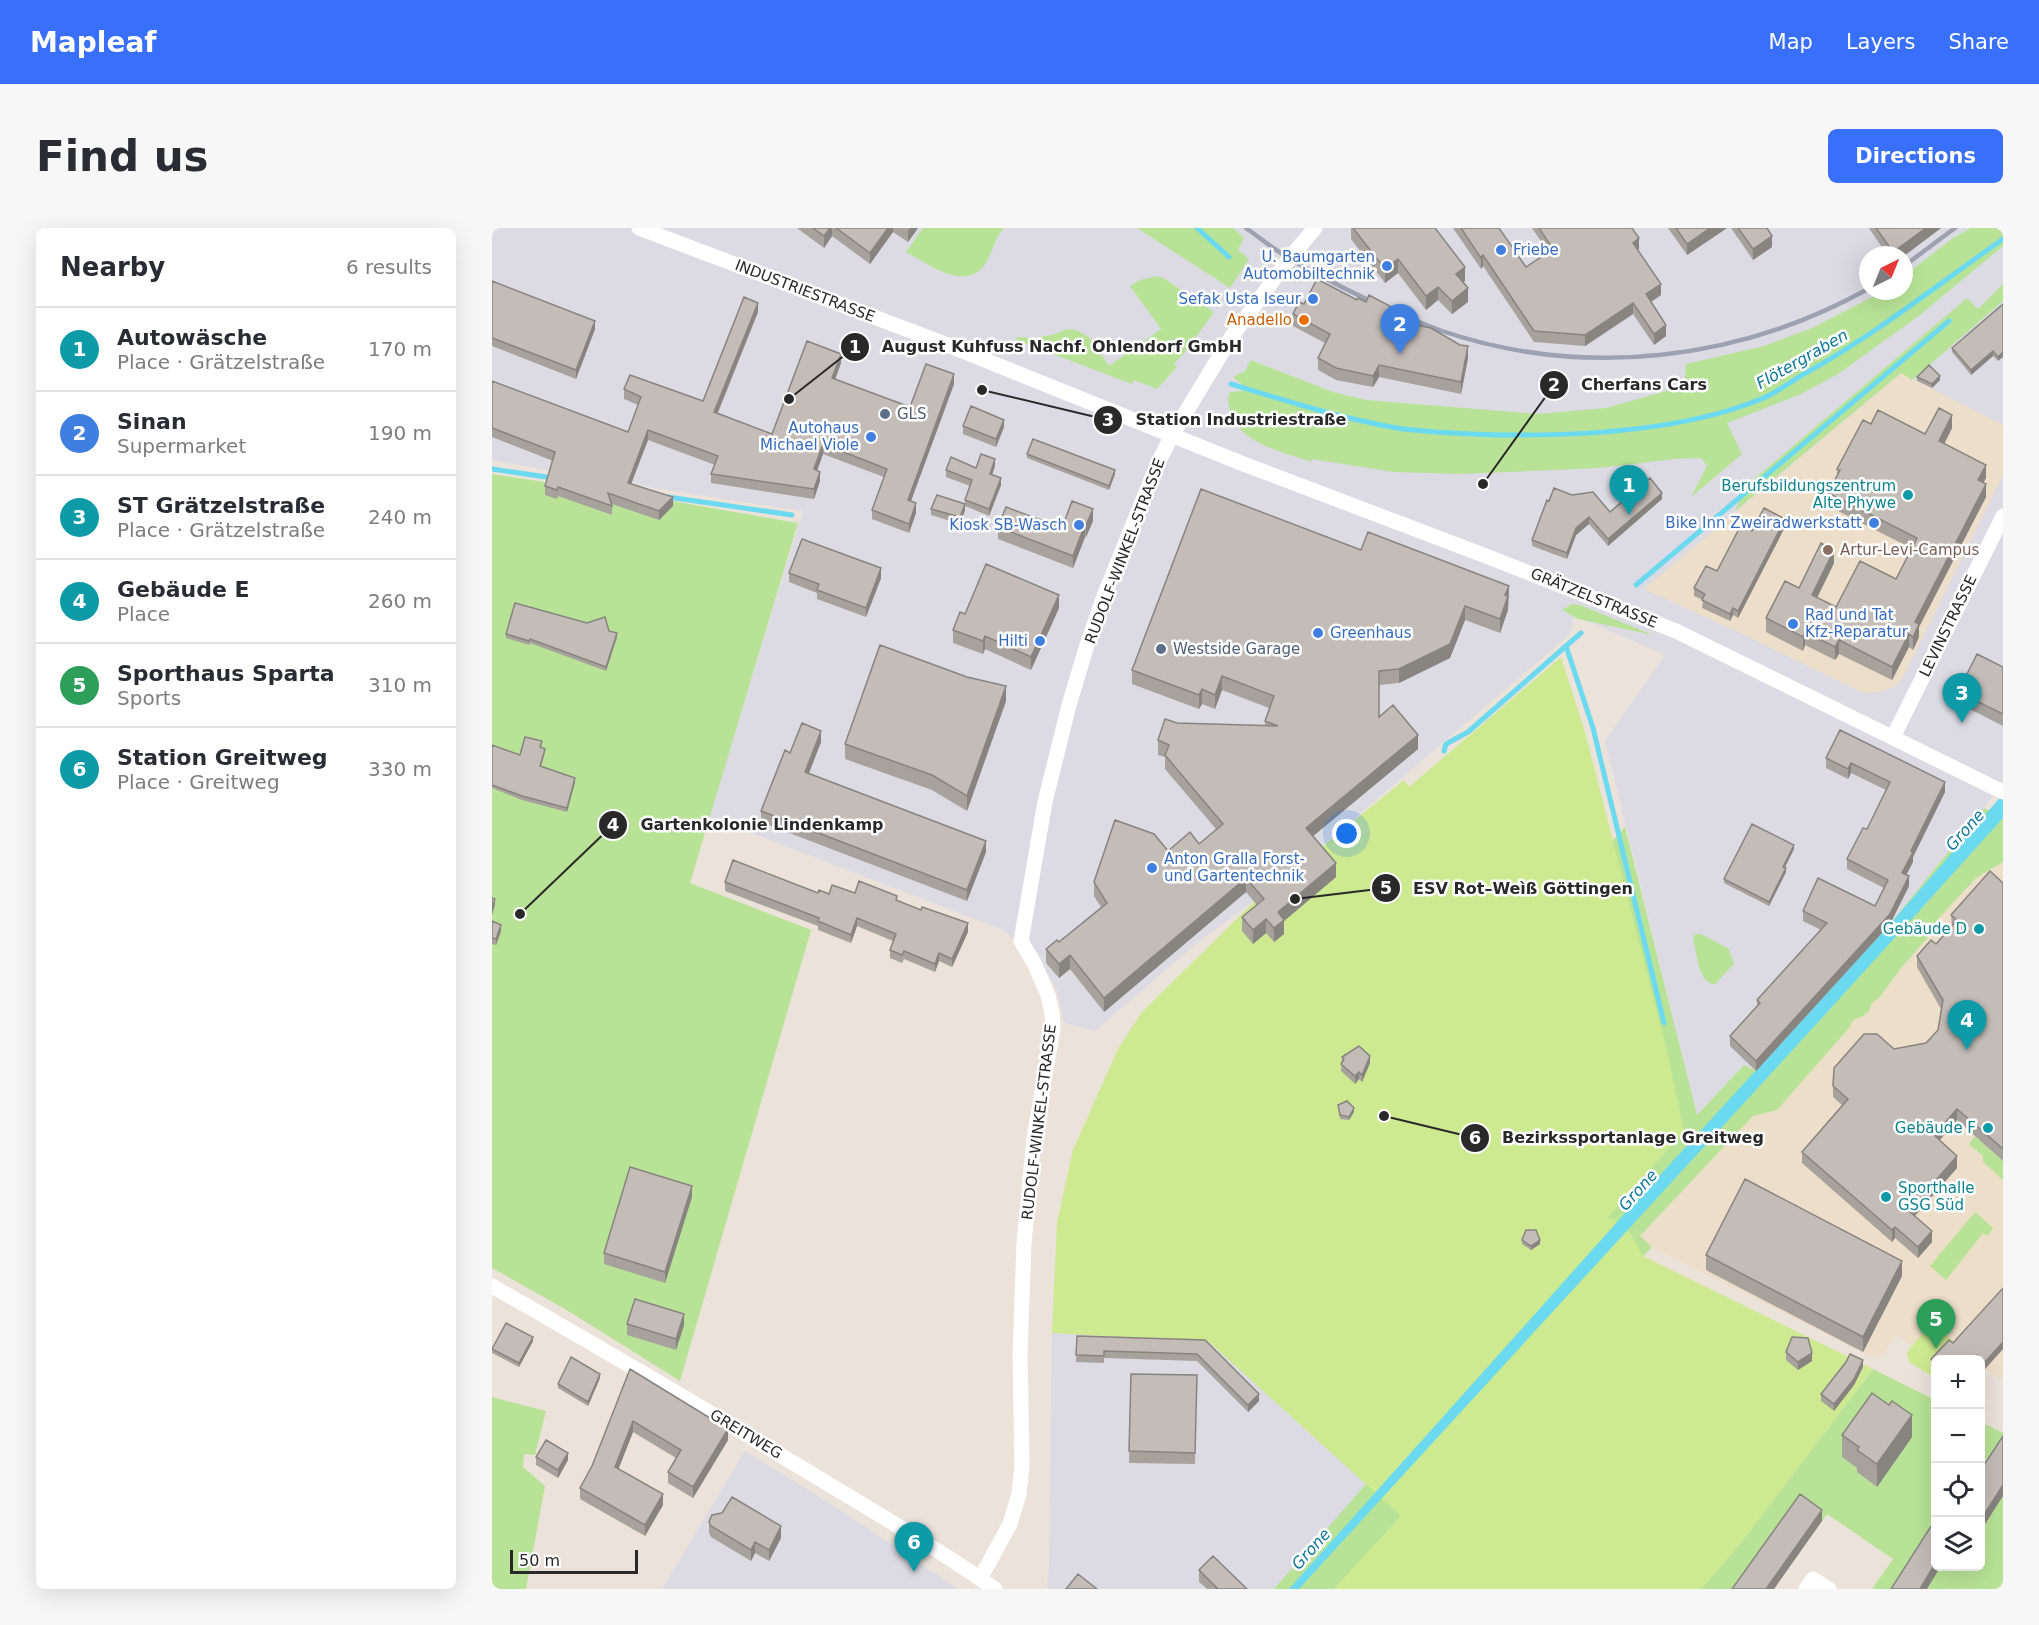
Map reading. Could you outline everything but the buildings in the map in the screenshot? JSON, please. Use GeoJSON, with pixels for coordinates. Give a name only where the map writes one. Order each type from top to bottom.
{"type":"FeatureCollection","features":[{"type":"Feature","properties":{"kind":"street","name":"INDUSTRIESTRASSE"},"geometry":{"type":"LineString","coordinates":[[639,228],[930,338],[1172,435]]}},
{"type":"Feature","properties":{"kind":"street","name":"RUDOLF-WINKEL-STRASSE"},"geometry":{"type":"LineString","coordinates":[[980,1579],[1010,1524],[1017,1506],[1020,1487],[1021,1313],[1024,1243],[1034,1138],[1053,1029],[1048,996],[1034,963],[1021,941],[1045,802],[1069,705],[1104,596],[1157,465],[1172,435],[1232,336],[1289,258],[1315,228]]}},
{"type":"Feature","properties":{"kind":"street","name":"GRÄTZELSTRASSE"},"geometry":{"type":"LineString","coordinates":[[1172,435],[1676,631],[2001,791]]}},
{"type":"Feature","properties":{"kind":"street","name":"LEVINSTRASSE"},"geometry":{"type":"LineString","coordinates":[[1893,737],[2003,516]]}},
{"type":"Feature","properties":{"kind":"street","name":"GREITWEG"},"geometry":{"type":"LineString","coordinates":[[492,1286],[688,1399],[995,1589]]}},
{"type":"Feature","properties":{"kind":"street"},"geometry":{"type":"LineString","coordinates":[[1806,1589],[1813,1579],[1829,1589]]}},
{"type":"Feature","properties":{"kind":"shaded area"},"geometry":{"type":"Polygon","coordinates":[[[492,228],[2003,228],[2003,781],[1984,808],[1890,924],[1756,1071],[1744,1065],[1697,1115],[1605,741],[1665,655],[1574,615],[1571,633],[1315,852],[1266,892],[1198,942],[1095,1031],[1064,1023],[1057,991],[1040,959],[1001,929],[709,817],[803,511],[590,478],[492,460],[492,228]]]}},
{"type":"Feature","properties":{"kind":"shaded area","name":"Artur-Levi-Campus"},"geometry":{"type":"Polygon","coordinates":[[[1901,373],[2003,425],[2003,475],[1902,679],[1894,687],[1879,692],[1859,691],[1644,589],[1901,373]]]}},
{"type":"Feature","properties":{"kind":"shaded area"},"geometry":{"type":"Polygon","coordinates":[[[2003,862],[2003,1381],[1985,1368],[1985,1355],[1969,1355],[1931,1324],[1912,1347],[1897,1334],[1882,1355],[1873,1358],[1652,1247],[1640,1237],[1753,1116],[1777,1110],[1850,1027],[1853,1020],[1869,1011],[1872,1003],[1880,997],[1930,935],[1939,918],[1976,878],[2003,862]]]}},
{"type":"Feature","properties":{"kind":"shaded area"},"geometry":{"type":"Polygon","coordinates":[[[1052,1333],[1209,1341],[1366,1484],[1274,1589],[1047,1589],[1052,1333]]]}},
{"type":"Feature","properties":{"kind":"shaded area"},"geometry":{"type":"Polygon","coordinates":[[[745,1451],[831,1504],[958,1589],[662,1589],[745,1451]]]}},
{"type":"Feature","properties":{"kind":"green space"},"geometry":{"type":"Polygon","coordinates":[[[923,228],[1004,228],[987,261],[979,271],[970,276],[959,276],[948,274],[906,252],[923,228]]]}},
{"type":"Feature","properties":{"kind":"green space"},"geometry":{"type":"Polygon","coordinates":[[[1137,228],[1233,228],[1244,238],[1238,250],[1249,259],[1230,288],[1137,228]]]}},
{"type":"Feature","properties":{"kind":"green space"},"geometry":{"type":"Polygon","coordinates":[[[1971,228],[2003,228],[2003,246],[1920,315],[1838,374],[1801,394],[1727,423],[1742,454],[1691,497],[1707,466],[1701,458],[1598,468],[1461,474],[1394,472],[1312,459],[1311,462],[1275,450],[1252,439],[1242,431],[1229,408],[1230,392],[1241,391],[1245,387],[1233,377],[1245,371],[1251,360],[1333,392],[1366,400],[1537,414],[1606,408],[1684,386],[1686,364],[1764,346],[1812,328],[1866,300],[1913,300],[1913,269],[1953,238],[1971,228]]]}},
{"type":"Feature","properties":{"kind":"green space"},"geometry":{"type":"Polygon","coordinates":[[[1158,276],[1214,312],[1174,364],[1177,367],[1157,389],[1134,380],[1132,384],[1016,340],[1017,337],[1036,338],[1067,329],[1076,330],[1089,337],[1109,366],[1161,329],[1130,286],[1140,280],[1158,276]]]}},
{"type":"Feature","properties":{"kind":"green space"},"geometry":{"type":"Polygon","coordinates":[[[2003,284],[2003,301],[1912,380],[1901,373],[1735,511],[1746,486],[1967,298],[1978,309],[2003,284]]]}},
{"type":"Feature","properties":{"kind":"green space"},"geometry":{"type":"Polygon","coordinates":[[[492,474],[672,501],[798,523],[690,883],[811,930],[680,1381],[565,1309],[492,1268],[492,474]]]}},
{"type":"Feature","properties":{"kind":"green space"},"geometry":{"type":"Polygon","coordinates":[[[1572,604],[1580,605],[1653,635],[1578,619],[1562,610],[1572,604]]]}},
{"type":"Feature","properties":{"kind":"green space"},"geometry":{"type":"Polygon","coordinates":[[[1561,657],[1585,732],[1667,1051],[1684,1131],[1607,1218],[1625,1227],[1643,1256],[1873,1369],[1739,1545],[1701,1589],[1334,1589],[1401,1516],[1209,1342],[1052,1333],[1057,1223],[1073,1150],[1118,1049],[1142,1012],[1254,902],[1404,780],[1409,787],[1561,657]]]}},
{"type":"Feature","properties":{"kind":"green space"},"geometry":{"type":"Polygon","coordinates":[[[1984,808],[2003,818],[2003,862],[1976,878],[1939,918],[1930,935],[1880,997],[1872,1003],[1869,1011],[1853,1020],[1850,1027],[1777,1110],[1753,1116],[1640,1236],[1652,1247],[1334,1589],[1274,1589],[1366,1484],[1605,849],[1625,827],[1697,1115],[1744,1065],[1756,1071],[1890,924],[1984,808]]]}},
{"type":"Feature","properties":{"kind":"green space"},"geometry":{"type":"Polygon","coordinates":[[[1695,934],[1701,934],[1729,949],[1734,964],[1715,984],[1709,983],[1702,973],[1693,939],[1695,934]]]}},
{"type":"Feature","properties":{"kind":"green space"},"geometry":{"type":"Polygon","coordinates":[[[1975,1136],[2003,1161],[2003,1180],[1983,1162],[1983,1156],[1969,1144],[1975,1136]]]}},
{"type":"Feature","properties":{"kind":"green space"},"geometry":{"type":"Polygon","coordinates":[[[1975,1212],[1993,1228],[1988,1236],[1983,1233],[1946,1280],[1930,1266],[1975,1212]]]}},
{"type":"Feature","properties":{"kind":"green space"},"geometry":{"type":"Polygon","coordinates":[[[1931,1324],[1958,1344],[1943,1355],[1931,1355],[1931,1376],[1909,1362],[1907,1352],[1931,1324]]]}},
{"type":"Feature","properties":{"kind":"green space"},"geometry":{"type":"Polygon","coordinates":[[[1873,1369],[1931,1398],[1931,1571],[1985,1571],[1985,1424],[2003,1433],[2003,1589],[1872,1589],[1893,1559],[1827,1514],[1774,1589],[1701,1589],[1739,1545],[1873,1369]]]}},
{"type":"Feature","properties":{"kind":"green space"},"geometry":{"type":"Polygon","coordinates":[[[492,1397],[546,1411],[535,1455],[524,1454],[523,1467],[545,1486],[526,1589],[492,1589],[492,1397]]]}},
{"type":"Feature","properties":{"kind":"water"},"geometry":{"type":"Polygon","coordinates":[[[2003,794],[2003,818],[1299,1589],[1289,1589],[1618,1221],[1890,924],[2003,794]]]}},
{"type":"Feature","properties":{"kind":"waterway","name":"Flötergraben"},"geometry":{"type":"LineString","coordinates":[[1197,228],[1229,257]]}},
{"type":"Feature","properties":{"kind":"waterway","name":"Flötergraben"},"geometry":{"type":"LineString","coordinates":[[1231,384],[1355,419],[1397,428],[1462,434],[1599,432],[1700,418],[1772,394],[1881,326],[2003,239]]}},
{"type":"Feature","properties":{"kind":"waterway"},"geometry":{"type":"LineString","coordinates":[[1636,585],[1949,321]]}},
{"type":"Feature","properties":{"kind":"waterway"},"geometry":{"type":"LineString","coordinates":[[492,469],[553,478]]}},
{"type":"Feature","properties":{"kind":"waterway"},"geometry":{"type":"LineString","coordinates":[[668,497],[792,515]]}},
{"type":"Feature","properties":{"kind":"waterway"},"geometry":{"type":"LineString","coordinates":[[1581,633],[1566,646],[1593,728],[1664,1023]]}},
{"type":"Feature","properties":{"kind":"waterway"},"geometry":{"type":"LineString","coordinates":[[1444,751],[1446,744],[1468,732],[1566,646]]}},
{"type":"Feature","properties":{"kind":"railway"},"geometry":{"type":"LineString","coordinates":[[1246,228],[1307,269],[1404,316],[1442,331],[1496,346],[1550,355],[1605,358],[1660,355],[1714,347],[1767,333],[1818,313],[1859,293]]}},
{"type":"Feature","properties":{"kind":"railway"},"geometry":{"type":"LineString","coordinates":[[1913,259],[1955,228]]}},
{"type":"Feature","properties":{"kind":"place","name":"Friebe"},"geometry":{"type":"Point","coordinates":[1501,250]}},
{"type":"Feature","properties":{"kind":"place","name":"U. Baumgarten Automobiltechnik"},"geometry":{"type":"Point","coordinates":[1387,266]}},
{"type":"Feature","properties":{"kind":"place","name":"Sefak Usta Iseur"},"geometry":{"type":"Point","coordinates":[1313,299]}},
{"type":"Feature","properties":{"kind":"place","name":"Anadello"},"geometry":{"type":"Point","coordinates":[1304,320]}},
{"type":"Feature","properties":{"kind":"place","name":"Sinan"},"geometry":{"type":"Point","coordinates":[1400,354]}},
{"type":"Feature","properties":{"kind":"place","name":"Station Industriestraße"},"geometry":{"type":"Point","coordinates":[982,390]}},
{"type":"Feature","properties":{"kind":"place","name":"August Kuhfuss Nachf. Ohlendorf GmbH"},"geometry":{"type":"Point","coordinates":[789,399]}},
{"type":"Feature","properties":{"kind":"place","name":"GLS"},"geometry":{"type":"Point","coordinates":[885,414]}},
{"type":"Feature","properties":{"kind":"place","name":"Autohaus Michael Viole"},"geometry":{"type":"Point","coordinates":[871,437]}},
{"type":"Feature","properties":{"kind":"place","name":"Cherfans Cars"},"geometry":{"type":"Point","coordinates":[1483,484]}},
{"type":"Feature","properties":{"kind":"place","name":"Berufsbildungszentrum Alte Phywe"},"geometry":{"type":"Point","coordinates":[1908,495]}},
{"type":"Feature","properties":{"kind":"place","name":"Autowäsche"},"geometry":{"type":"Point","coordinates":[1629,515]}},
{"type":"Feature","properties":{"kind":"place","name":"Bike Inn Zweiradwerkstatt"},"geometry":{"type":"Point","coordinates":[1874,523]}},
{"type":"Feature","properties":{"kind":"place","name":"Kiosk SB-Wasch"},"geometry":{"type":"Point","coordinates":[1079,525]}},
{"type":"Feature","properties":{"kind":"place","name":"Artur-Levi-Campus"},"geometry":{"type":"Point","coordinates":[1828,550]}},
{"type":"Feature","properties":{"kind":"place","name":"Rad und Tat Kfz-Reparatur"},"geometry":{"type":"Point","coordinates":[1793,624]}},
{"type":"Feature","properties":{"kind":"place","name":"Greenhaus"},"geometry":{"type":"Point","coordinates":[1318,633]}},
{"type":"Feature","properties":{"kind":"place","name":"Hilti"},"geometry":{"type":"Point","coordinates":[1040,641]}},
{"type":"Feature","properties":{"kind":"place","name":"Westside Garage"},"geometry":{"type":"Point","coordinates":[1161,649]}},
{"type":"Feature","properties":{"kind":"place","name":"ST Grätzelstraße"},"geometry":{"type":"Point","coordinates":[1962,723]}},
{"type":"Feature","properties":{"kind":"place","name":"Anton Gralla Forst- und Gartentechnik"},"geometry":{"type":"Point","coordinates":[1152,868]}},
{"type":"Feature","properties":{"kind":"place","name":"ESV Rot–Weìß Göttingen"},"geometry":{"type":"Point","coordinates":[1295,899]}},
{"type":"Feature","properties":{"kind":"place","name":"Gartenkolonie Lindenkamp"},"geometry":{"type":"Point","coordinates":[520,914]}},
{"type":"Feature","properties":{"kind":"place","name":"Gebäude D"},"geometry":{"type":"Point","coordinates":[1979,929]}},
{"type":"Feature","properties":{"kind":"place","name":"Gebäude E"},"geometry":{"type":"Point","coordinates":[1967,1050]}},
{"type":"Feature","properties":{"kind":"place","name":"Bezirkssportanlage Greitweg"},"geometry":{"type":"Point","coordinates":[1384,1116]}},
{"type":"Feature","properties":{"kind":"place","name":"Gebäude F"},"geometry":{"type":"Point","coordinates":[1988,1128]}},
{"type":"Feature","properties":{"kind":"place","name":"Sporthalle GSG Süd"},"geometry":{"type":"Point","coordinates":[1886,1197]}},
{"type":"Feature","properties":{"kind":"place","name":"Sporthaus Sparta"},"geometry":{"type":"Point","coordinates":[1936,1349]}},
{"type":"Feature","properties":{"kind":"place","name":"Station Greitweg"},"geometry":{"type":"Point","coordinates":[914,1572]}},
{"type":"Feature","properties":{"kind":"water label","name":"Grone"},"geometry":{"type":"Point","coordinates":[1965,830]}},
{"type":"Feature","properties":{"kind":"water label","name":"Grone"},"geometry":{"type":"Point","coordinates":[1638,1190]}},
{"type":"Feature","properties":{"kind":"water label","name":"Grone"},"geometry":{"type":"Point","coordinates":[1311,1549]}}]}
